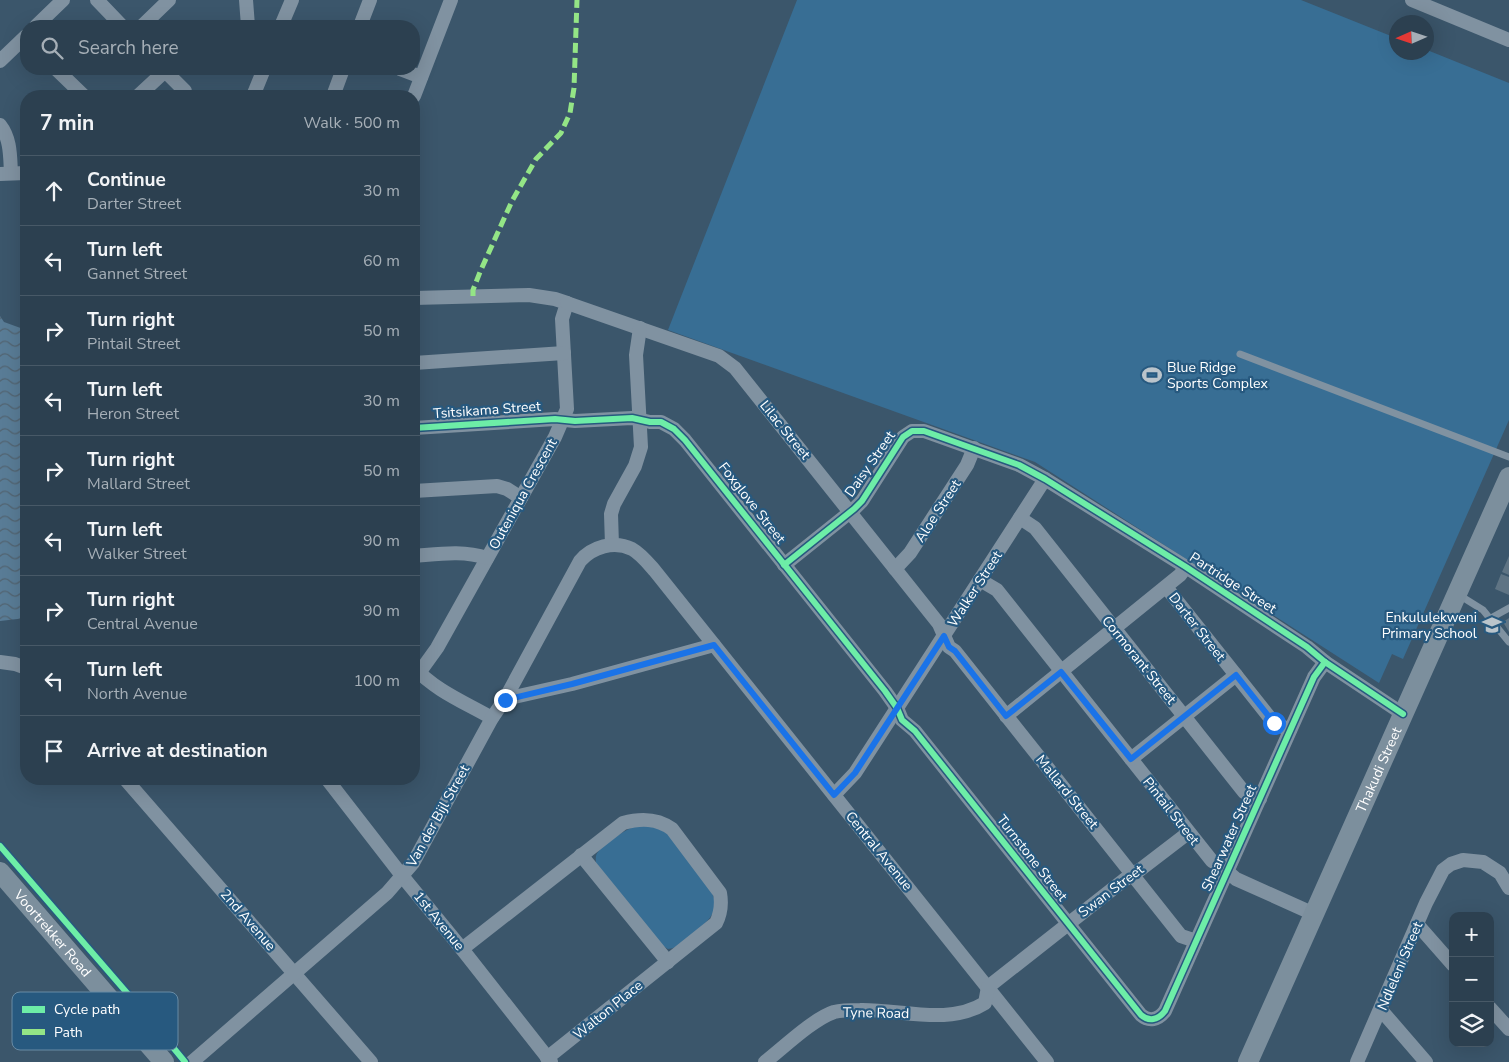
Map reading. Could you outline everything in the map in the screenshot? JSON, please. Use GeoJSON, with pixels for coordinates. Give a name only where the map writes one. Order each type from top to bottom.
{"type":"FeatureCollection","features":[{"type":"Feature","properties":{"kind":"street"},"geometry":{"type":"LineString","coordinates":[[42,20],[63,0]]}},
{"type":"Feature","properties":{"kind":"street"},"geometry":{"type":"LineString","coordinates":[[97,0],[116,20]]}},
{"type":"Feature","properties":{"kind":"street"},"geometry":{"type":"LineString","coordinates":[[148,20],[169,0]]}},
{"type":"Feature","properties":{"kind":"street"},"geometry":{"type":"LineString","coordinates":[[246,0],[248,20]]}},
{"type":"Feature","properties":{"kind":"street"},"geometry":{"type":"LineString","coordinates":[[287,20],[292,0]]}},
{"type":"Feature","properties":{"kind":"street"},"geometry":{"type":"LineString","coordinates":[[362,20],[370,0]]}},
{"type":"Feature","properties":{"kind":"street"},"geometry":{"type":"LineString","coordinates":[[416,90],[451,0]]}},
{"type":"Feature","properties":{"kind":"street"},"geometry":{"type":"LineString","coordinates":[[1412,0],[1509,40]]}},
{"type":"Feature","properties":{"kind":"street"},"geometry":{"type":"LineString","coordinates":[[0,61],[20,43]]}},
{"type":"Feature","properties":{"kind":"street"},"geometry":{"type":"LineString","coordinates":[[62,75],[78,90]]}},
{"type":"Feature","properties":{"kind":"street"},"geometry":{"type":"LineString","coordinates":[[144,90],[159,75]]}},
{"type":"Feature","properties":{"kind":"street"},"geometry":{"type":"LineString","coordinates":[[169,75],[184,90]]}},
{"type":"Feature","properties":{"kind":"street"},"geometry":{"type":"LineString","coordinates":[[255,90],[262,75]]}},
{"type":"Feature","properties":{"kind":"street"},"geometry":{"type":"LineString","coordinates":[[335,90],[341,75]]}},
{"type":"Feature","properties":{"kind":"street"},"geometry":{"type":"LineString","coordinates":[[416,75],[421,77]]}},
{"type":"Feature","properties":{"kind":"street"},"geometry":{"type":"LineString","coordinates":[[0,125],[7,134],[8,142],[6,174],[20,173]]}},
{"type":"Feature","properties":{"kind":"street"},"geometry":{"type":"LineString","coordinates":[[420,298],[529,295],[567,303]]}},
{"type":"Feature","properties":{"kind":"street","name":"Lilac Street"},"geometry":{"type":"LineString","coordinates":[[567,303],[718,356],[730,364],[896,569],[939,624],[944,636]]}},
{"type":"Feature","properties":{"kind":"street","name":"Outeniqua Crescent"},"geometry":{"type":"LineString","coordinates":[[420,666],[438,648],[555,437],[567,409],[562,319],[567,303]]}},
{"type":"Feature","properties":{"kind":"street"},"geometry":{"type":"LineString","coordinates":[[608,546],[611,514],[614,504],[639,457],[641,447],[636,355],[640,328]]}},
{"type":"Feature","properties":{"kind":"street"},"geometry":{"type":"LineString","coordinates":[[420,363],[564,353]]}},
{"type":"Feature","properties":{"kind":"street","name":"Foxglove Street"},"geometry":{"type":"LineString","coordinates":[[562,419],[575,421],[632,418],[650,422],[661,422],[680,434],[897,708]]}},
{"type":"Feature","properties":{"kind":"street","name":"Tsitsikama Street"},"geometry":{"type":"LineString","coordinates":[[420,428],[562,419]]}},
{"type":"Feature","properties":{"kind":"street","name":"Daisy Street"},"geometry":{"type":"LineString","coordinates":[[784,565],[862,501],[903,438],[912,431],[924,431],[974,448],[1019,465],[1045,479]]}},
{"type":"Feature","properties":{"kind":"street","name":"Aloe Street"},"geometry":{"type":"LineString","coordinates":[[896,569],[921,537],[967,465],[974,448]]}},
{"type":"Feature","properties":{"kind":"street","name":"Thakudi Street"},"geometry":{"type":"LineString","coordinates":[[1248,1062],[1509,477]]}},
{"type":"Feature","properties":{"kind":"street","name":"Walker Street"},"geometry":{"type":"LineString","coordinates":[[834,795],[855,773],[1045,479]]}},
{"type":"Feature","properties":{"kind":"street","name":"Partridge Street"},"geometry":{"type":"LineString","coordinates":[[1045,479],[1186,567],[1307,647],[1325,662],[1403,714]]}},
{"type":"Feature","properties":{"kind":"street"},"geometry":{"type":"LineString","coordinates":[[420,491],[497,486],[521,498]]}},
{"type":"Feature","properties":{"kind":"street","name":"Cormorant Street"},"geometry":{"type":"LineString","coordinates":[[1020,518],[1035,528],[1244,792],[1260,799]]}},
{"type":"Feature","properties":{"kind":"street","name":"Central Avenue"},"geometry":{"type":"LineString","coordinates":[[608,546],[631,549],[645,560],[1047,1062]]}},
{"type":"Feature","properties":{"kind":"street","name":"Van der Bijl Street"},"geometry":{"type":"LineString","coordinates":[[192,1062],[403,877],[492,718],[505,700],[580,561],[586,555],[608,546]]}},
{"type":"Feature","properties":{"kind":"street"},"geometry":{"type":"LineString","coordinates":[[420,556],[473,553],[487,558]]}},
{"type":"Feature","properties":{"kind":"street"},"geometry":{"type":"LineString","coordinates":[[1006,716],[1166,587],[1186,567]]}},
{"type":"Feature","properties":{"kind":"street","name":"Pintail Street"},"geometry":{"type":"LineString","coordinates":[[980,580],[997,590],[1212,861],[1220,865],[1236,879],[1314,914]]}},
{"type":"Feature","properties":{"kind":"street","name":"Darter Street"},"geometry":{"type":"LineString","coordinates":[[1166,587],[1274,723],[1290,730]]}},
{"type":"Feature","properties":{"kind":"street","name":"Mallard Street"},"geometry":{"type":"LineString","coordinates":[[944,636],[949,647],[955,651],[1181,936],[1196,941]]}},
{"type":"Feature","properties":{"kind":"street"},"geometry":{"type":"LineString","coordinates":[[505,700],[572,684],[714,645]]}},
{"type":"Feature","properties":{"kind":"street"},"geometry":{"type":"LineString","coordinates":[[0,662],[20,666]]}},
{"type":"Feature","properties":{"kind":"street","name":"Shearwater Street"},"geometry":{"type":"LineString","coordinates":[[1152,1019],[1165,1012],[1314,677],[1325,662]]}},
{"type":"Feature","properties":{"kind":"street","name":"Outeniqua Crescent"},"geometry":{"type":"LineString","coordinates":[[420,672],[436,686],[492,718]]}},
{"type":"Feature","properties":{"kind":"street"},"geometry":{"type":"LineString","coordinates":[[1131,759],[1236,675]]}},
{"type":"Feature","properties":{"kind":"street","name":"Turnstone Street"},"geometry":{"type":"LineString","coordinates":[[897,708],[902,720],[915,731],[1141,1015],[1152,1019]]}},
{"type":"Feature","properties":{"kind":"street","name":"2nd Avenue"},"geometry":{"type":"LineString","coordinates":[[129,785],[371,1062]]}},
{"type":"Feature","properties":{"kind":"street","name":"1st Avenue"},"geometry":{"type":"LineString","coordinates":[[332,785],[549,1060]]}},
{"type":"Feature","properties":{"kind":"street","name":"Walton Place"},"geometry":{"type":"LineString","coordinates":[[462,949],[623,823],[636,819],[662,822],[672,829],[720,893],[722,903],[720,915],[716,923],[549,1060]]}},
{"type":"Feature","properties":{"kind":"street","name":"Swan Street"},"geometry":{"type":"LineString","coordinates":[[988,988],[1188,832]]}},
{"type":"Feature","properties":{"kind":"street"},"geometry":{"type":"LineString","coordinates":[[581,855],[668,962]]}},
{"type":"Feature","properties":{"kind":"street","name":"Ndleleni Street"},"geometry":{"type":"LineString","coordinates":[[1357,1062],[1435,885],[1444,870],[1451,864],[1464,860],[1483,862],[1500,873],[1509,888]]}},
{"type":"Feature","properties":{"kind":"street","name":"Voortrekker Road"},"geometry":{"type":"LineString","coordinates":[[0,872],[104,992]]}},
{"type":"Feature","properties":{"kind":"street"},"geometry":{"type":"LineString","coordinates":[[1418,924],[1449,960]]}},
{"type":"Feature","properties":{"kind":"street","name":"Tyne Road"},"geometry":{"type":"LineString","coordinates":[[765,1062],[816,1022],[833,1012],[869,1010],[956,1014],[974,1009],[985,1003],[988,988]]}},
{"type":"Feature","properties":{"kind":"street"},"geometry":{"type":"LineString","coordinates":[[1381,1010],[1426,1062]]}},
{"type":"Feature","properties":{"kind":"street"},"geometry":{"type":"LineString","coordinates":[[1494,1012],[1509,1029]]}},
{"type":"Feature","properties":{"kind":"street","name":"Voortrekker Road"},"geometry":{"type":"LineString","coordinates":[[154,1050],[164,1062]]}},
{"type":"Feature","properties":{"kind":"lane"},"geometry":{"type":"LineString","coordinates":[[1240,354],[1509,457]]}},
{"type":"Feature","properties":{"kind":"lane"},"geometry":{"type":"LineString","coordinates":[[1457,593],[1479,607],[1491,618],[1509,642]]}},
{"type":"Feature","properties":{"kind":"lane"},"geometry":{"type":"LineString","coordinates":[[1491,618],[1509,608]]}},
{"type":"Feature","properties":{"kind":"shaded area","name":"Blue Ridge Sports Complex"},"geometry":{"type":"Polygon","coordinates":[[[797,0],[1301,0],[1389,35],[1389,60],[1434,60],[1434,53],[1509,83],[1509,420],[1403,659],[1392,654],[1379,683],[1035,462],[668,330],[797,0]]]}},
{"type":"Feature","properties":{"kind":"shaded area"},"geometry":{"type":"Polygon","coordinates":[[[639,825],[658,828],[668,834],[702,877],[713,895],[715,906],[712,914],[707,921],[676,947],[668,949],[663,946],[596,863],[597,853],[601,848],[623,832],[639,825]]]}},
{"type":"Feature","properties":{"kind":"water"},"geometry":{"type":"Polygon","coordinates":[[[0,316],[4,322],[20,328],[20,619],[0,621],[0,316]]]}},
{"type":"Feature","properties":{"kind":"building"},"geometry":{"type":"Polygon","coordinates":[[[1509,556],[1509,575],[1502,572],[1509,556]]]}},
{"type":"Feature","properties":{"kind":"building"},"geometry":{"type":"Polygon","coordinates":[[[1501,574],[1509,577],[1509,595],[1495,589],[1501,574]]]}},
{"type":"Feature","properties":{"kind":"building"},"geometry":{"type":"Polygon","coordinates":[[[1509,618],[1509,632],[1503,622],[1509,618]]]}},
{"type":"Feature","properties":{"kind":"marked path"},"geometry":{"type":"LineString","coordinates":[[473,296],[473,290],[480,272],[512,201],[536,159],[561,133],[570,113],[574,88],[577,0]]}},
{"type":"Feature","properties":{"kind":"cycle path"},"geometry":{"type":"LineString","coordinates":[[420,428],[555,419],[575,421],[632,418],[650,422],[661,422],[674,429],[685,440],[885,691],[897,708],[902,720],[915,731],[1141,1015],[1147,1019],[1156,1018],[1165,1011],[1314,677],[1325,662]]}},
{"type":"Feature","properties":{"kind":"cycle path"},"geometry":{"type":"LineString","coordinates":[[784,565],[862,501],[903,437],[912,431],[924,431],[1019,465],[1045,479],[1186,567],[1307,647],[1325,662],[1403,714]]}},
{"type":"Feature","properties":{"kind":"cycle path"},"geometry":{"type":"LineString","coordinates":[[0,846],[126,992]]}},
{"type":"Feature","properties":{"kind":"cycle path"},"geometry":{"type":"LineString","coordinates":[[175,1050],[185,1062]]}},
{"type":"Feature","properties":{"kind":"place","name":"Blue Ridge Sports Complex"},"geometry":{"type":"Point","coordinates":[1152,375]}},
{"type":"Feature","properties":{"kind":"place","name":"Enkululekweni Primary School"},"geometry":{"type":"Point","coordinates":[1492,625]}},
{"type":"Feature","properties":{"kind":"route"},"geometry":{"type":"LineString","coordinates":[[505,700],[572,684],[714,645],[834,795],[855,773],[944,636],[949,647],[955,651],[1006,716],[1061,672],[1131,759],[1236,675],[1274,723]]}}]}
